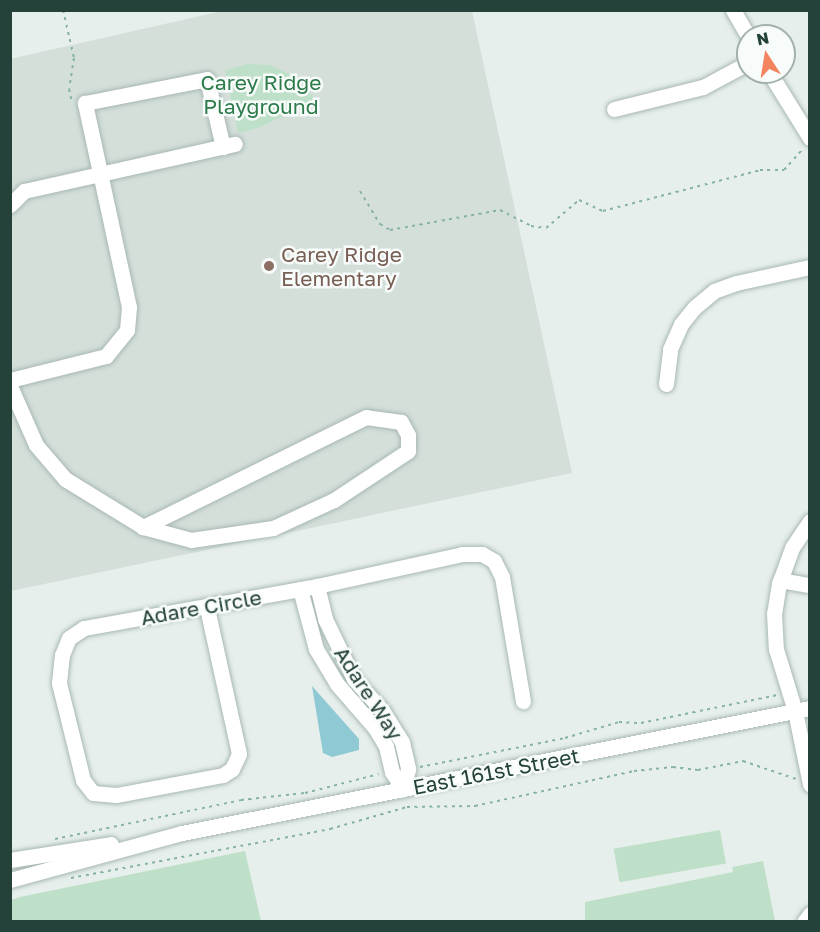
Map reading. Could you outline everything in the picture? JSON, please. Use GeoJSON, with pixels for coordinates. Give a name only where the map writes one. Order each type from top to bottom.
{"type":"FeatureCollection","features":[{"type":"Feature","properties":{"kind":"street"},"geometry":{"type":"LineString","coordinates":[[733,10],[741,24]]}},
{"type":"Feature","properties":{"kind":"street"},"geometry":{"type":"LineString","coordinates":[[614,109],[703,87],[736,69]]}},
{"type":"Feature","properties":{"kind":"street"},"geometry":{"type":"LineString","coordinates":[[10,205],[24,191],[99,175],[229,146],[207,79],[85,103],[99,175],[127,297],[127,330],[106,356],[10,380]]}},
{"type":"Feature","properties":{"kind":"street"},"geometry":{"type":"LineString","coordinates":[[775,84],[806,143]]}},
{"type":"Feature","properties":{"kind":"street"},"geometry":{"type":"LineString","coordinates":[[666,384],[670,349],[681,324],[694,307],[714,291],[736,283],[810,267]]}},
{"type":"Feature","properties":{"kind":"street"},"geometry":{"type":"LineString","coordinates":[[10,386],[36,445],[65,479],[143,527],[191,540],[273,528],[334,500],[408,451],[408,435],[401,422],[366,417],[143,527]]}},
{"type":"Feature","properties":{"kind":"street"},"geometry":{"type":"LineString","coordinates":[[809,780],[802,709],[776,649],[774,614],[780,580],[792,548],[810,521]]}},
{"type":"Feature","properties":{"kind":"street","name":"Adare Circle"},"geometry":{"type":"LineString","coordinates":[[207,608],[239,754],[232,769],[223,775],[117,795],[93,793],[82,780],[59,682],[62,655],[69,638],[84,627],[207,608],[462,554],[482,554],[494,561],[502,577],[523,701]]}},
{"type":"Feature","properties":{"kind":"street"},"geometry":{"type":"LineString","coordinates":[[780,580],[809,587]]}},
{"type":"Feature","properties":{"kind":"street","name":"Adare Way"},"geometry":{"type":"LineString","coordinates":[[316,586],[325,619],[345,661],[402,742],[408,769],[403,789]]}},
{"type":"Feature","properties":{"kind":"street","name":"Adare Way"},"geometry":{"type":"LineString","coordinates":[[300,590],[316,649],[324,665],[386,746],[392,772],[403,789]]}},
{"type":"Feature","properties":{"kind":"street","name":"East 161st Street"},"geometry":{"type":"LineString","coordinates":[[10,860],[182,833],[802,709]]}},
{"type":"Feature","properties":{"kind":"street"},"geometry":{"type":"LineString","coordinates":[[386,746],[402,742]]}},
{"type":"Feature","properties":{"kind":"street","name":"East 161st Street"},"geometry":{"type":"LineString","coordinates":[[10,880],[182,833]]}},
{"type":"Feature","properties":{"kind":"street"},"geometry":{"type":"LineString","coordinates":[[804,921],[810,914]]}},
{"type":"Feature","properties":{"kind":"path"},"geometry":{"type":"LineString","coordinates":[[63,10],[74,58],[69,89],[73,109]]}},
{"type":"Feature","properties":{"kind":"path"},"geometry":{"type":"LineString","coordinates":[[360,191],[380,224],[390,230],[500,210],[531,226],[546,228],[579,200],[603,211],[760,170],[784,170],[806,143]]}},
{"type":"Feature","properties":{"kind":"path"},"geometry":{"type":"LineString","coordinates":[[67,879],[330,829],[406,807],[475,806],[634,771],[673,767],[698,770],[743,761],[778,776],[809,780]]}},
{"type":"Feature","properties":{"kind":"shaded area","name":"Carey Ridge Elementary"},"geometry":{"type":"Polygon","coordinates":[[[222,11],[472,11],[572,473],[11,591],[10,59],[222,11]]]}},
{"type":"Feature","properties":{"kind":"green space","name":"Carey Ridge Playground"},"geometry":{"type":"Polygon","coordinates":[[[248,64],[270,65],[296,77],[316,100],[258,128],[238,133],[225,70],[248,64]]]}},
{"type":"Feature","properties":{"kind":"green space"},"geometry":{"type":"Polygon","coordinates":[[[720,830],[726,863],[620,882],[614,849],[720,830]]]}},
{"type":"Feature","properties":{"kind":"green space"},"geometry":{"type":"Polygon","coordinates":[[[245,851],[261,921],[11,921],[11,900],[20,897],[245,851]]]}},
{"type":"Feature","properties":{"kind":"green space"},"geometry":{"type":"Polygon","coordinates":[[[763,861],[775,921],[585,921],[585,902],[733,872],[732,867],[763,861]]]}},
{"type":"Feature","properties":{"kind":"water"},"geometry":{"type":"Polygon","coordinates":[[[312,686],[359,739],[359,750],[332,757],[323,753],[312,686]]]}},
{"type":"Feature","properties":{"kind":"place","name":"Carey Ridge Elementary"},"geometry":{"type":"Point","coordinates":[269,266]}}]}
